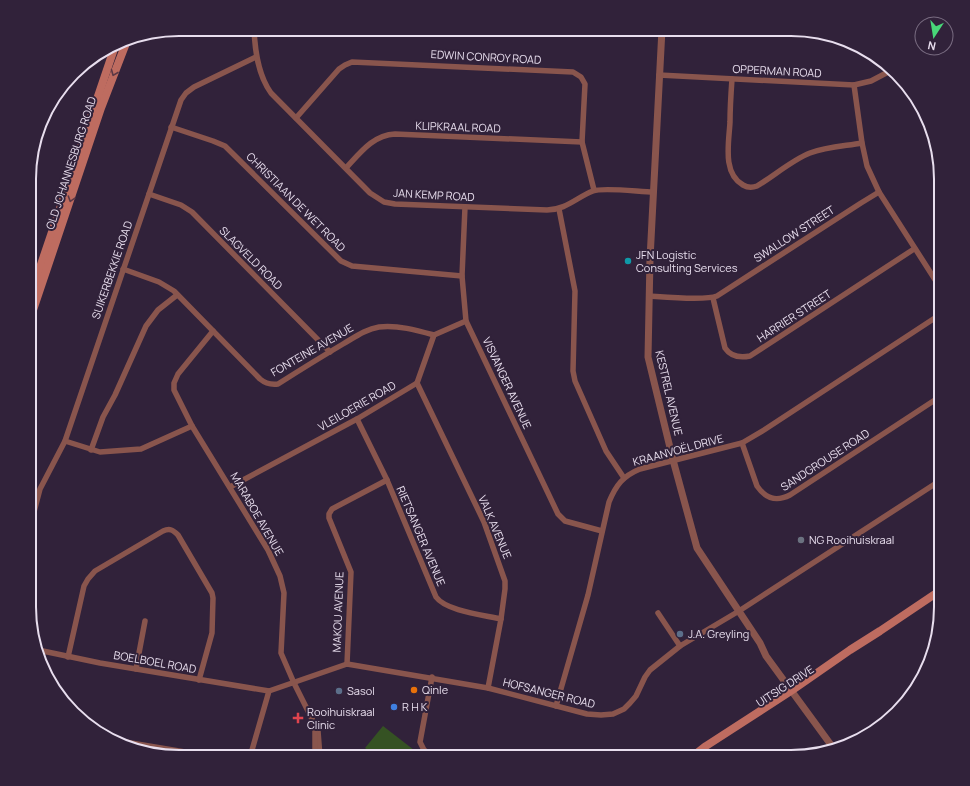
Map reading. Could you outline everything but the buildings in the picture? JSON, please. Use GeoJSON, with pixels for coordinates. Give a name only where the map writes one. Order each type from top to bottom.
{"type":"FeatureCollection","features":[{"type":"Feature","properties":{"kind":"main road","name":"OLD JOHANNESBURG ROAD"},"geometry":{"type":"LineString","coordinates":[[36,301],[101,108],[125,47]]}},
{"type":"Feature","properties":{"kind":"main road","name":"OLD JOHANNESBURG ROAD"},"geometry":{"type":"LineString","coordinates":[[36,279],[113,52]]}},
{"type":"Feature","properties":{"kind":"main road"},"geometry":{"type":"LineString","coordinates":[[36,272],[52,231]]}},
{"type":"Feature","properties":{"kind":"main road","name":"UITSIG DRIVE"},"geometry":{"type":"LineString","coordinates":[[707,750],[850,656],[880,631],[934,595]]}},
{"type":"Feature","properties":{"kind":"street","name":"JAN KEMP ROAD"},"geometry":{"type":"LineString","coordinates":[[254,36],[256,57],[268,89],[370,193],[384,202],[394,204],[548,210],[559,209],[594,190]]}},
{"type":"Feature","properties":{"kind":"street","name":"KESTREL AVENUE"},"geometry":{"type":"LineString","coordinates":[[662,36],[653,192],[648,357],[673,460],[698,550],[760,642],[766,656],[825,733],[831,744]]}},
{"type":"Feature","properties":{"kind":"street","name":"SUIKERBEKKIE ROAD"},"geometry":{"type":"LineString","coordinates":[[36,504],[40,489],[64,441],[180,102],[188,91],[198,85],[256,57]]}},
{"type":"Feature","properties":{"kind":"street","name":"EDWIN CONROY ROAD"},"geometry":{"type":"LineString","coordinates":[[296,118],[335,73],[342,67],[352,62],[570,71],[579,74],[585,84],[582,142],[594,190]]}},
{"type":"Feature","properties":{"kind":"street","name":"OPPERMAN ROAD"},"geometry":{"type":"LineString","coordinates":[[659,75],[854,85],[871,80],[887,73]]}},
{"type":"Feature","properties":{"kind":"street"},"geometry":{"type":"LineString","coordinates":[[732,79],[729,160],[733,177],[745,186],[750,188],[757,186],[812,152],[862,143]]}},
{"type":"Feature","properties":{"kind":"street"},"geometry":{"type":"LineString","coordinates":[[854,85],[862,143],[867,166],[879,192],[934,279]]}},
{"type":"Feature","properties":{"kind":"street","name":"CHRISTIAAN DE WET ROAD"},"geometry":{"type":"LineString","coordinates":[[171,127],[213,141],[230,150],[338,259],[345,263],[352,266],[462,276]]}},
{"type":"Feature","properties":{"kind":"street","name":"KLIPKRAAL ROAD"},"geometry":{"type":"LineString","coordinates":[[346,168],[374,140],[386,135],[395,134],[582,142]]}},
{"type":"Feature","properties":{"kind":"street"},"geometry":{"type":"LineString","coordinates":[[594,190],[653,192]]}},
{"type":"Feature","properties":{"kind":"street","name":"SWALLOW STREET"},"geometry":{"type":"LineString","coordinates":[[713,298],[879,192]]}},
{"type":"Feature","properties":{"kind":"street","name":"SLAGVELD ROAD"},"geometry":{"type":"LineString","coordinates":[[149,194],[181,205],[192,212],[330,352]]}},
{"type":"Feature","properties":{"kind":"street","name":"VISVANGER AVENUE"},"geometry":{"type":"LineString","coordinates":[[465,206],[462,276],[466,321],[558,514],[565,521],[602,531]]}},
{"type":"Feature","properties":{"kind":"street"},"geometry":{"type":"LineString","coordinates":[[559,209],[575,291],[573,371],[575,381],[606,451],[624,478]]}},
{"type":"Feature","properties":{"kind":"street","name":"HARRIER STREET"},"geometry":{"type":"LineString","coordinates":[[713,298],[725,348],[731,354],[736,356],[750,356],[914,249]]}},
{"type":"Feature","properties":{"kind":"street","name":"FONTEINE AVENUE"},"geometry":{"type":"LineString","coordinates":[[123,269],[166,285],[260,379],[272,385],[278,384],[360,334],[380,327],[410,328],[434,335]]}},
{"type":"Feature","properties":{"kind":"street"},"geometry":{"type":"LineString","coordinates":[[91,450],[103,417],[115,395],[146,326],[158,310],[177,295]]}},
{"type":"Feature","properties":{"kind":"street"},"geometry":{"type":"LineString","coordinates":[[649,296],[713,298]]}},
{"type":"Feature","properties":{"kind":"street","name":"KRAANVOËL DRIVE"},"geometry":{"type":"LineString","coordinates":[[556,706],[588,595],[609,502],[614,489],[624,478],[640,469],[742,443],[934,319]]}},
{"type":"Feature","properties":{"kind":"street"},"geometry":{"type":"LineString","coordinates":[[417,383],[434,335],[466,321]]}},
{"type":"Feature","properties":{"kind":"street","name":"MARABOE AVENUE"},"geometry":{"type":"LineString","coordinates":[[213,331],[178,374],[174,383],[174,390],[192,426],[268,550],[280,576],[284,593],[281,650],[294,683],[319,733],[320,750]]}},
{"type":"Feature","properties":{"kind":"street","name":"VLEILOERIE ROAD"},"geometry":{"type":"LineString","coordinates":[[230,487],[357,419],[417,383]]}},
{"type":"Feature","properties":{"kind":"street","name":"VALK AVENUE"},"geometry":{"type":"LineString","coordinates":[[417,383],[484,522],[504,577],[505,589],[501,619],[488,688]]}},
{"type":"Feature","properties":{"kind":"street","name":"SANDGROUSE ROAD"},"geometry":{"type":"LineString","coordinates":[[742,443],[757,486],[761,491],[772,498],[783,499],[934,401]]}},
{"type":"Feature","properties":{"kind":"street","name":"RIETSANGER AVENUE"},"geometry":{"type":"LineString","coordinates":[[357,419],[387,480],[434,595],[439,601],[450,608],[501,619]]}},
{"type":"Feature","properties":{"kind":"street"},"geometry":{"type":"LineString","coordinates":[[64,441],[105,453],[141,449],[192,426]]}},
{"type":"Feature","properties":{"kind":"street","name":"MAKOU AVENUE"},"geometry":{"type":"LineString","coordinates":[[346,664],[351,572],[329,518],[329,514],[332,509],[387,480]]}},
{"type":"Feature","properties":{"kind":"street","name":"HOFSANGER ROAD"},"geometry":{"type":"LineString","coordinates":[[269,691],[346,664],[432,677],[488,688],[587,714],[613,714],[624,709],[636,696],[650,670],[680,646],[739,611],[934,485]]}},
{"type":"Feature","properties":{"kind":"street"},"geometry":{"type":"LineString","coordinates":[[68,657],[84,586],[88,579],[95,571],[168,529],[173,530],[178,534],[212,595],[212,633],[199,680]]}},
{"type":"Feature","properties":{"kind":"street"},"geometry":{"type":"LineString","coordinates":[[658,613],[680,646]]}},
{"type":"Feature","properties":{"kind":"street"},"geometry":{"type":"LineString","coordinates":[[136,669],[145,621]]}},
{"type":"Feature","properties":{"kind":"street","name":"BOELBOEL ROAD"},"geometry":{"type":"LineString","coordinates":[[43,651],[136,669],[269,691]]}},
{"type":"Feature","properties":{"kind":"street"},"geometry":{"type":"LineString","coordinates":[[424,750],[420,742],[432,677]]}},
{"type":"Feature","properties":{"kind":"street"},"geometry":{"type":"LineString","coordinates":[[252,750],[269,691]]}},
{"type":"Feature","properties":{"kind":"street","name":"MARABOE AVENUE"},"geometry":{"type":"LineString","coordinates":[[315,724],[315,750]]}},
{"type":"Feature","properties":{"kind":"street"},"geometry":{"type":"LineString","coordinates":[[141,745],[173,750]]}},
{"type":"Feature","properties":{"kind":"green space"},"geometry":{"type":"Polygon","coordinates":[[[383,726],[414,750],[368,750],[365,748],[383,726]]]}},
{"type":"Feature","properties":{"kind":"place","name":"JFN Logistic Consulting Services"},"geometry":{"type":"Point","coordinates":[628,261]}},
{"type":"Feature","properties":{"kind":"place","name":"NG Rooihuiskraal"},"geometry":{"type":"Point","coordinates":[801,540]}},
{"type":"Feature","properties":{"kind":"place","name":"J.A. Greyling"},"geometry":{"type":"Point","coordinates":[680,634]}},
{"type":"Feature","properties":{"kind":"place","name":"Qinle"},"geometry":{"type":"Point","coordinates":[414,690]}},
{"type":"Feature","properties":{"kind":"place","name":"Sasol"},"geometry":{"type":"Point","coordinates":[339,691]}},
{"type":"Feature","properties":{"kind":"place","name":"R H K"},"geometry":{"type":"Point","coordinates":[394,707]}},
{"type":"Feature","properties":{"kind":"place","name":"Rooihuiskraal Clinic"},"geometry":{"type":"Point","coordinates":[298,718]}}]}
